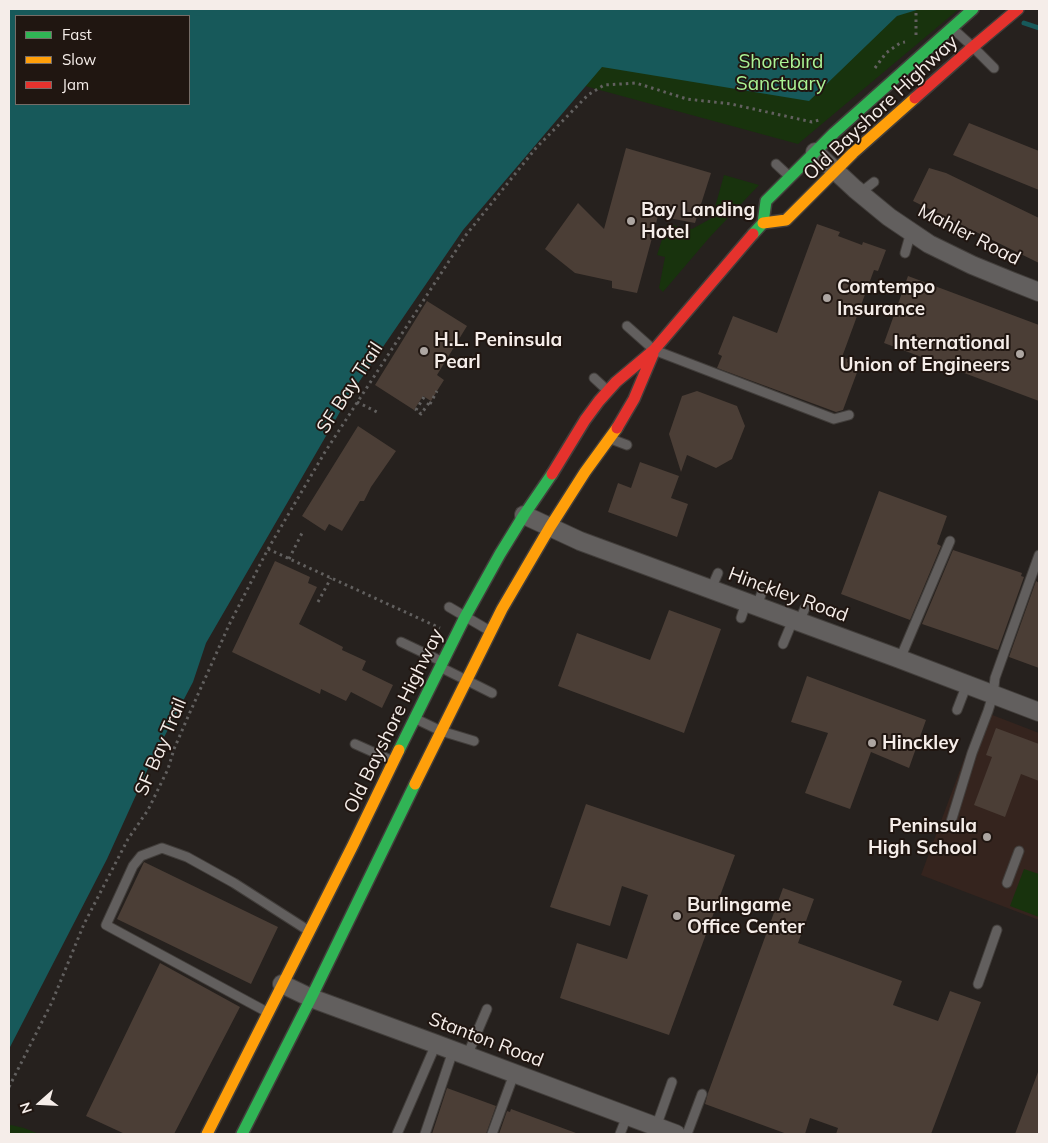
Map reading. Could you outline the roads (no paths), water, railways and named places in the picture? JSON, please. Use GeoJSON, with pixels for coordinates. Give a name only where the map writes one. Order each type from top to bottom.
{"type":"FeatureCollection","features":[{"type":"Feature","properties":{"kind":"main road","name":"Old Bayshore Highway"},"geometry":{"type":"LineString","coordinates":[[207,1134],[353,845],[489,564],[524,515],[575,426],[616,382],[654,350],[763,224],[766,201],[836,130],[973,9]]}},
{"type":"Feature","properties":{"kind":"main road","name":"Old Bayshore Highway"},"geometry":{"type":"LineString","coordinates":[[763,224],[786,220],[853,153],[1015,10]]}},
{"type":"Feature","properties":{"kind":"main road","name":"Old Bayshore Highway"},"geometry":{"type":"LineString","coordinates":[[242,1134],[502,609],[550,527],[634,400],[654,350]]}},
{"type":"Feature","properties":{"kind":"street","name":"Mahler Road"},"geometry":{"type":"LineString","coordinates":[[815,152],[836,171],[867,187],[889,217],[929,244],[972,265],[1039,292]]}},
{"type":"Feature","properties":{"kind":"street","name":"Hinckley Road"},"geometry":{"type":"LineString","coordinates":[[524,515],[580,541],[751,605],[799,617],[900,659],[1039,712]]}},
{"type":"Feature","properties":{"kind":"street","name":"Stanton Road"},"geometry":{"type":"LineString","coordinates":[[282,984],[311,998],[676,1134]]}},
{"type":"Feature","properties":{"kind":"lane"},"geometry":{"type":"LineString","coordinates":[[952,28],[994,68]]}},
{"type":"Feature","properties":{"kind":"lane"},"geometry":{"type":"LineString","coordinates":[[776,164],[790,177]]}},
{"type":"Feature","properties":{"kind":"lane"},"geometry":{"type":"LineString","coordinates":[[905,253],[911,232]]}},
{"type":"Feature","properties":{"kind":"lane"},"geometry":{"type":"LineString","coordinates":[[627,326],[654,350],[834,419],[849,415]]}},
{"type":"Feature","properties":{"kind":"lane"},"geometry":{"type":"LineString","coordinates":[[594,378],[608,391]]}},
{"type":"Feature","properties":{"kind":"lane"},"geometry":{"type":"LineString","coordinates":[[609,438],[627,445]]}},
{"type":"Feature","properties":{"kind":"lane"},"geometry":{"type":"LineString","coordinates":[[900,659],[950,541]]}},
{"type":"Feature","properties":{"kind":"lane"},"geometry":{"type":"LineString","coordinates":[[950,825],[972,753],[993,695],[995,678],[1039,555]]}},
{"type":"Feature","properties":{"kind":"lane"},"geometry":{"type":"LineString","coordinates":[[711,589],[718,573]]}},
{"type":"Feature","properties":{"kind":"lane"},"geometry":{"type":"LineString","coordinates":[[449,608],[491,631]]}},
{"type":"Feature","properties":{"kind":"lane"},"geometry":{"type":"LineString","coordinates":[[783,644],[799,617]]}},
{"type":"Feature","properties":{"kind":"lane"},"geometry":{"type":"LineString","coordinates":[[401,642],[441,664],[466,681],[492,693]]}},
{"type":"Feature","properties":{"kind":"lane"},"geometry":{"type":"LineString","coordinates":[[957,710],[967,684]]}},
{"type":"Feature","properties":{"kind":"lane"},"geometry":{"type":"LineString","coordinates":[[414,718],[441,731],[474,741]]}},
{"type":"Feature","properties":{"kind":"lane"},"geometry":{"type":"LineString","coordinates":[[355,744],[393,761]]}},
{"type":"Feature","properties":{"kind":"lane"},"geometry":{"type":"LineString","coordinates":[[268,1012],[106,925],[133,866],[141,856],[162,848],[187,857],[234,883],[309,931]]}},
{"type":"Feature","properties":{"kind":"lane"},"geometry":{"type":"LineString","coordinates":[[1007,883],[1019,852]]}},
{"type":"Feature","properties":{"kind":"lane"},"geometry":{"type":"LineString","coordinates":[[978,984],[997,930]]}},
{"type":"Feature","properties":{"kind":"lane"},"geometry":{"type":"LineString","coordinates":[[425,1134],[460,1054],[487,1009]]}},
{"type":"Feature","properties":{"kind":"lane"},"geometry":{"type":"LineString","coordinates":[[397,1134],[436,1044]]}},
{"type":"Feature","properties":{"kind":"lane"},"geometry":{"type":"LineString","coordinates":[[492,1134],[514,1074]]}},
{"type":"Feature","properties":{"kind":"lane"},"geometry":{"type":"LineString","coordinates":[[656,1127],[672,1082]]}},
{"type":"Feature","properties":{"kind":"lane"},"geometry":{"type":"LineString","coordinates":[[686,1134],[702,1094]]}},
{"type":"Feature","properties":{"kind":"lane"},"geometry":{"type":"LineString","coordinates":[[620,1134],[627,1116]]}},
{"type":"Feature","properties":{"kind":"water"},"geometry":{"type":"Polygon","coordinates":[[[9,9],[920,9],[897,16],[809,101],[602,67],[463,230],[348,398],[206,643],[193,682],[151,762],[107,859],[9,1049],[9,9]]]}},
{"type":"Feature","properties":{"kind":"waterway"},"geometry":{"type":"LineString","coordinates":[[1024,23],[1039,28]]}},
{"type":"Feature","properties":{"kind":"place","name":"Bay Landing Hotel"},"geometry":{"type":"Point","coordinates":[631,221]}},
{"type":"Feature","properties":{"kind":"place","name":"Comtempo Insurance"},"geometry":{"type":"Point","coordinates":[827,298]}},
{"type":"Feature","properties":{"kind":"place","name":"H.L. Peninsula Pearl"},"geometry":{"type":"Point","coordinates":[424,351]}},
{"type":"Feature","properties":{"kind":"place","name":"International Union of Engineers"},"geometry":{"type":"Point","coordinates":[1020,354]}},
{"type":"Feature","properties":{"kind":"place","name":"Hinckley"},"geometry":{"type":"Point","coordinates":[872,743]}},
{"type":"Feature","properties":{"kind":"place","name":"Peninsula High School"},"geometry":{"type":"Point","coordinates":[987,837]}},
{"type":"Feature","properties":{"kind":"place","name":"Burlingame Office Center"},"geometry":{"type":"Point","coordinates":[677,916]}},
{"type":"Feature","properties":{"kind":"park label","name":"Shorebird Sanctuary"},"geometry":{"type":"Point","coordinates":[781,73]}}]}
